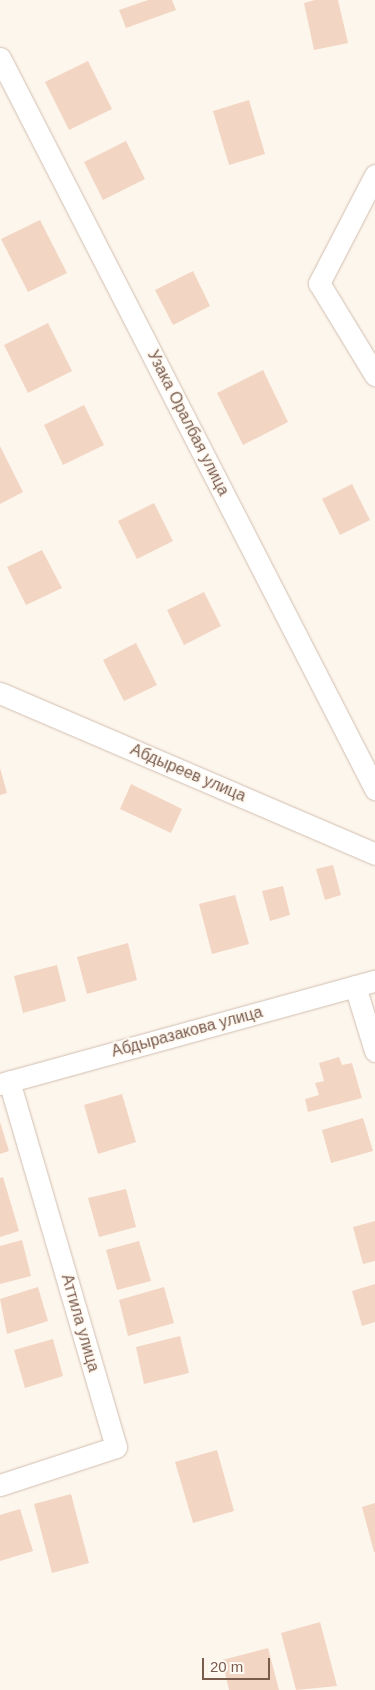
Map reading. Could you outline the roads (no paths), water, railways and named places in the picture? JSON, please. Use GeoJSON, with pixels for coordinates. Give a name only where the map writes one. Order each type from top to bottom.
{"type":"FeatureCollection","features":[{"type":"Feature","properties":{"kind":"street","name":"Узака Оралбая улица"},"geometry":{"type":"LineString","coordinates":[[0,58],[375,788]]}},
{"type":"Feature","properties":{"kind":"street"},"geometry":{"type":"LineString","coordinates":[[375,175],[318,283],[375,375]]}},
{"type":"Feature","properties":{"kind":"street","name":"Абдыреев улица"},"geometry":{"type":"LineString","coordinates":[[0,693],[375,854]]}},
{"type":"Feature","properties":{"kind":"street"},"geometry":{"type":"LineString","coordinates":[[365,983],[375,1051]]}},
{"type":"Feature","properties":{"kind":"street","name":"Абдыразакова улица"},"geometry":{"type":"LineString","coordinates":[[5,1082],[365,983]]}},
{"type":"Feature","properties":{"kind":"street","name":"Аттила улица"},"geometry":{"type":"LineString","coordinates":[[0,1485],[116,1447],[5,1082]]}}]}
